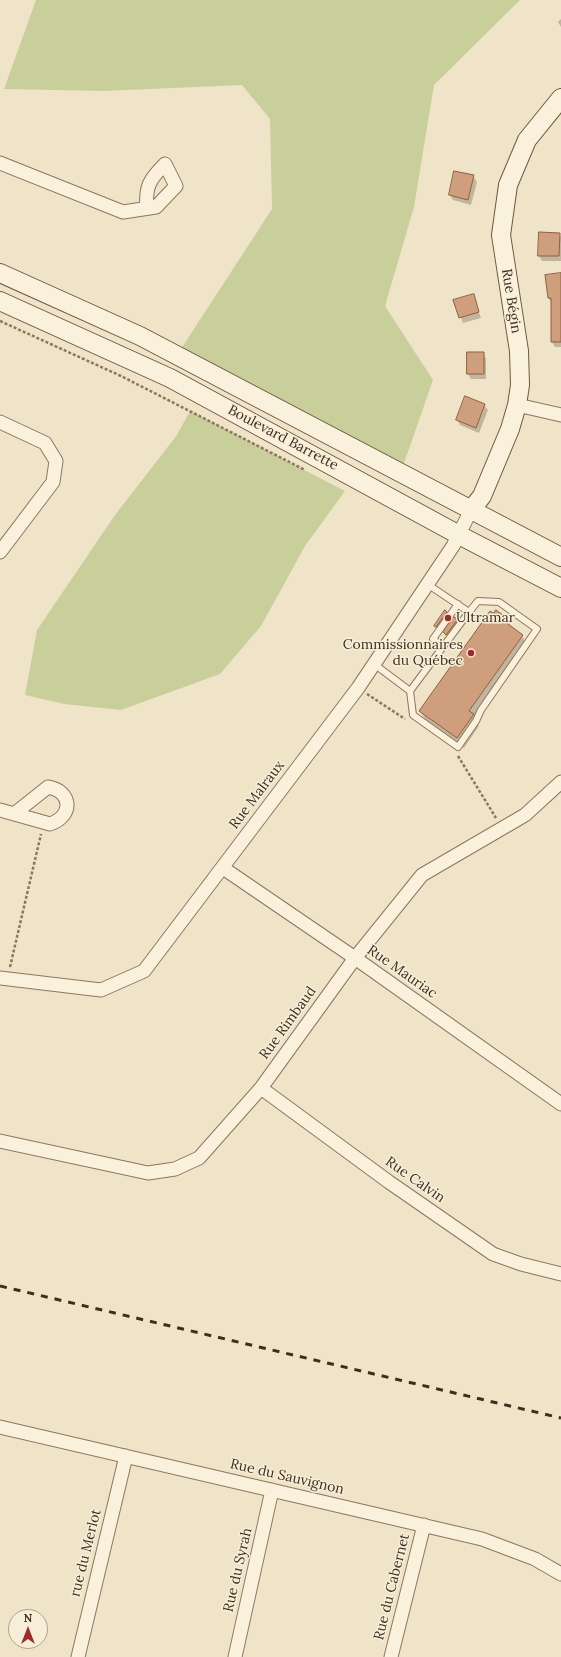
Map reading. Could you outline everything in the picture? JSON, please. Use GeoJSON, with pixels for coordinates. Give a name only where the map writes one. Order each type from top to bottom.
{"type":"FeatureCollection","features":[{"type":"Feature","properties":{"kind":"main road","name":"Rue Bégin"},"geometry":{"type":"LineString","coordinates":[[471,510],[482,496],[510,429],[517,405],[520,385],[520,351],[501,235],[508,185],[527,140],[561,98]]}},
{"type":"Feature","properties":{"kind":"main road","name":"Boulevard Barrette"},"geometry":{"type":"LineString","coordinates":[[0,273],[140,336],[561,557]]}},
{"type":"Feature","properties":{"kind":"main road","name":"Boulevard Barrette"},"geometry":{"type":"LineString","coordinates":[[0,301],[170,378],[459,535],[561,588]]}},
{"type":"Feature","properties":{"kind":"street"},"geometry":{"type":"LineString","coordinates":[[0,163],[77,195],[123,212],[147,208]]}},
{"type":"Feature","properties":{"kind":"street"},"geometry":{"type":"LineString","coordinates":[[517,405],[561,415]]}},
{"type":"Feature","properties":{"kind":"street"},"geometry":{"type":"LineString","coordinates":[[0,422],[45,443],[56,462],[53,482],[0,552]]}},
{"type":"Feature","properties":{"kind":"street","name":"Rue Malraux"},"geometry":{"type":"LineString","coordinates":[[3,979],[101,990],[144,971],[358,688],[428,584],[459,535],[471,510]]}},
{"type":"Feature","properties":{"kind":"street","name":"Rue Rimbaud"},"geometry":{"type":"LineString","coordinates":[[0,1141],[148,1173],[175,1169],[199,1158],[262,1088],[355,958],[422,875],[526,814],[561,782]]}},
{"type":"Feature","properties":{"kind":"street"},"geometry":{"type":"LineString","coordinates":[[0,810],[44,823],[50,824],[58,821],[65,813],[67,805],[64,795],[58,789],[48,787],[14,814]]}},
{"type":"Feature","properties":{"kind":"street","name":"Rue Mauriac"},"geometry":{"type":"LineString","coordinates":[[223,868],[355,958],[561,1104]]}},
{"type":"Feature","properties":{"kind":"street","name":"Rue Calvin"},"geometry":{"type":"LineString","coordinates":[[262,1088],[389,1182],[493,1254],[521,1264],[561,1274]]}},
{"type":"Feature","properties":{"kind":"street","name":"Rue du Sauvignon"},"geometry":{"type":"LineString","coordinates":[[0,1427],[482,1539],[536,1559],[561,1574]]}},
{"type":"Feature","properties":{"kind":"street","name":"rue du Merlot"},"geometry":{"type":"LineString","coordinates":[[78,1657],[126,1456]]}},
{"type":"Feature","properties":{"kind":"street","name":"Rue du Syrah"},"geometry":{"type":"LineString","coordinates":[[235,1657],[272,1490]]}},
{"type":"Feature","properties":{"kind":"street","name":"Rue du Cabernet"},"geometry":{"type":"LineString","coordinates":[[391,1657],[424,1526]]}},
{"type":"Feature","properties":{"kind":"lane"},"geometry":{"type":"LineString","coordinates":[[428,584],[469,612]]}},
{"type":"Feature","properties":{"kind":"lane"},"geometry":{"type":"LineString","coordinates":[[478,601],[499,602],[537,629],[481,710],[476,721],[458,747],[413,715],[410,691],[469,612],[478,601]]}},
{"type":"Feature","properties":{"kind":"lane"},"geometry":{"type":"LineString","coordinates":[[444,647],[433,639],[458,604]]}},
{"type":"Feature","properties":{"kind":"lane"},"geometry":{"type":"LineString","coordinates":[[374,664],[410,691]]}},
{"type":"Feature","properties":{"kind":"path","name":"Boulevard Barrette"},"geometry":{"type":"LineString","coordinates":[[0,321],[121,376],[310,473]]}},
{"type":"Feature","properties":{"kind":"path"},"geometry":{"type":"LineString","coordinates":[[358,688],[411,723]]}},
{"type":"Feature","properties":{"kind":"path"},"geometry":{"type":"LineString","coordinates":[[457,754],[502,827]]}},
{"type":"Feature","properties":{"kind":"path"},"geometry":{"type":"LineString","coordinates":[[3,979],[44,823]]}},
{"type":"Feature","properties":{"kind":"green space"},"geometry":{"type":"Polygon","coordinates":[[[36,0],[520,0],[434,85],[414,207],[385,306],[433,380],[401,472],[177,355],[272,209],[270,119],[242,85],[104,91],[4,89],[36,0]]]}},
{"type":"Feature","properties":{"kind":"green space"},"geometry":{"type":"Polygon","coordinates":[[[190,411],[345,491],[305,546],[261,626],[220,674],[121,710],[64,704],[25,695],[37,630],[115,515],[177,435],[190,411]]]}},
{"type":"Feature","properties":{"kind":"building"},"geometry":{"type":"Polygon","coordinates":[[[454,171],[474,175],[468,200],[449,195],[454,171]]]}},
{"type":"Feature","properties":{"kind":"building"},"geometry":{"type":"Polygon","coordinates":[[[539,232],[560,233],[559,256],[538,256],[539,232]]]}},
{"type":"Feature","properties":{"kind":"building"},"geometry":{"type":"Polygon","coordinates":[[[561,273],[561,342],[551,342],[551,298],[548,298],[545,275],[561,273]]]}},
{"type":"Feature","properties":{"kind":"building"},"geometry":{"type":"Polygon","coordinates":[[[474,294],[479,312],[459,318],[453,300],[474,294]]]}},
{"type":"Feature","properties":{"kind":"building"},"geometry":{"type":"Polygon","coordinates":[[[467,352],[484,352],[484,374],[467,374],[467,352]]]}},
{"type":"Feature","properties":{"kind":"building"},"geometry":{"type":"Polygon","coordinates":[[[465,396],[485,404],[476,428],[456,420],[465,396]]]}},
{"type":"Feature","properties":{"kind":"building"},"geometry":{"type":"Polygon","coordinates":[[[445,610],[447,612],[436,627],[434,626],[445,610]]]}},
{"type":"Feature","properties":{"kind":"building"},"geometry":{"type":"Polygon","coordinates":[[[496,610],[507,618],[504,621],[523,635],[469,711],[474,714],[457,738],[419,711],[490,611],[493,613],[496,610]]]}},
{"type":"Feature","properties":{"kind":"building"},"geometry":{"type":"Polygon","coordinates":[[[454,617],[458,619],[446,635],[443,632],[454,617]]]}},
{"type":"Feature","properties":{"kind":"railway"},"geometry":{"type":"LineString","coordinates":[[0,1286],[561,1418]]}},
{"type":"Feature","properties":{"kind":"place","name":"Ultramar"},"geometry":{"type":"Point","coordinates":[448,618]}},
{"type":"Feature","properties":{"kind":"place","name":"Commissionnaires du Québec"},"geometry":{"type":"Point","coordinates":[471,653]}}]}
